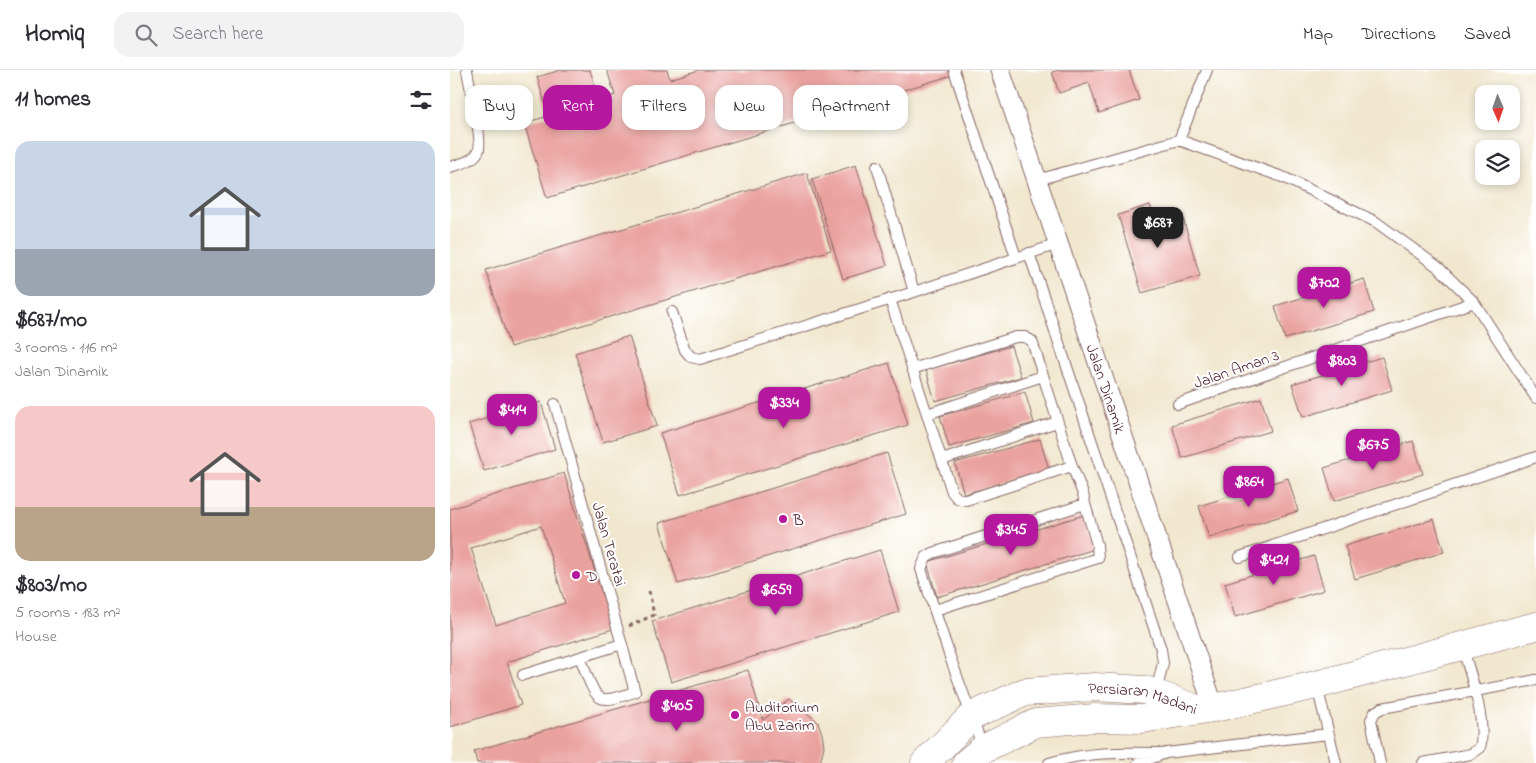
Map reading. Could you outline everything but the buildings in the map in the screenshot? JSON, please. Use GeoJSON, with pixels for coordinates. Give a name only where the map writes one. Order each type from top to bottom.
{"type":"FeatureCollection","features":[{"type":"Feature","properties":{"kind":"street","name":"Jalan Dinamik"},"geometry":{"type":"LineString","coordinates":[[1000,70],[1058,244],[1206,708]]}},
{"type":"Feature","properties":{"kind":"street"},"geometry":{"type":"LineString","coordinates":[[1206,708],[1316,685],[1536,626]]}},
{"type":"Feature","properties":{"kind":"street","name":"Persiaran Madani"},"geometry":{"type":"LineString","coordinates":[[925,763],[972,716],[1026,692],[1095,687],[1145,690],[1206,708]]}},
{"type":"Feature","properties":{"kind":"street","name":"Persiaran Madani"},"geometry":{"type":"LineString","coordinates":[[975,756],[1036,723],[1095,718],[1142,719],[1206,708]]}},
{"type":"Feature","properties":{"kind":"lane"},"geometry":{"type":"LineString","coordinates":[[450,167],[469,160],[478,152],[480,139],[467,70]]}},
{"type":"Feature","properties":{"kind":"lane"},"geometry":{"type":"LineString","coordinates":[[954,70],[1016,257]]}},
{"type":"Feature","properties":{"kind":"lane"},"geometry":{"type":"LineString","coordinates":[[1179,140],[1207,70]]}},
{"type":"Feature","properties":{"kind":"lane"},"geometry":{"type":"LineString","coordinates":[[1037,180],[1179,140],[1285,178],[1376,222],[1438,267],[1474,302],[1536,398]]}},
{"type":"Feature","properties":{"kind":"lane"},"geometry":{"type":"LineString","coordinates":[[877,166],[914,292]]}},
{"type":"Feature","properties":{"kind":"lane"},"geometry":{"type":"LineString","coordinates":[[672,312],[685,350],[691,357],[700,359],[914,292],[1058,244]]}},
{"type":"Feature","properties":{"kind":"lane"},"geometry":{"type":"LineString","coordinates":[[1029,253],[1161,648],[1163,664],[1156,694]]}},
{"type":"Feature","properties":{"kind":"lane"},"geometry":{"type":"LineString","coordinates":[[890,299],[952,492],[957,498],[966,500],[1072,466]]}},
{"type":"Feature","properties":{"kind":"lane","name":"Jalan Aman 3"},"geometry":{"type":"LineString","coordinates":[[1178,404],[1474,302]]}},
{"type":"Feature","properties":{"kind":"lane"},"geometry":{"type":"LineString","coordinates":[[912,369],[1016,337],[1024,336],[1032,341],[1097,545],[1098,558],[935,610]]}},
{"type":"Feature","properties":{"kind":"lane"},"geometry":{"type":"LineString","coordinates":[[927,414],[1043,376]]}},
{"type":"Feature","properties":{"kind":"lane","name":"Jalan Teratai"},"geometry":{"type":"LineString","coordinates":[[556,404],[635,692],[609,699],[601,699],[596,695],[580,657]]}},
{"type":"Feature","properties":{"kind":"lane"},"geometry":{"type":"LineString","coordinates":[[942,460],[1057,422]]}},
{"type":"Feature","properties":{"kind":"lane"},"geometry":{"type":"LineString","coordinates":[[1240,557],[1536,457]]}},
{"type":"Feature","properties":{"kind":"lane"},"geometry":{"type":"LineString","coordinates":[[975,756],[972,716],[921,569],[926,557],[933,553],[1085,504]]}},
{"type":"Feature","properties":{"kind":"lane"},"geometry":{"type":"LineString","coordinates":[[523,675],[622,644]]}},
{"type":"Feature","properties":{"kind":"lane"},"geometry":{"type":"LineString","coordinates":[[1423,763],[1471,754],[1480,748],[1482,738],[1475,692],[1462,646]]}},
{"type":"Feature","properties":{"kind":"lane"},"geometry":{"type":"LineString","coordinates":[[1380,763],[1372,720],[1375,712],[1382,708],[1536,680]]}},
{"type":"Feature","properties":{"kind":"lane"},"geometry":{"type":"LineString","coordinates":[[1316,685],[1336,763]]}},
{"type":"Feature","properties":{"kind":"lane"},"geometry":{"type":"LineString","coordinates":[[1049,763],[1069,757],[1108,752],[1166,753],[1328,734]]}},
{"type":"Feature","properties":{"kind":"lane"},"geometry":{"type":"LineString","coordinates":[[1138,763],[1166,753]]}},
{"type":"Feature","properties":{"kind":"path"},"geometry":{"type":"LineString","coordinates":[[619,631],[654,615],[649,591]]}},
{"type":"Feature","properties":{"kind":"place","name":"B"},"geometry":{"type":"Point","coordinates":[783,519]}},
{"type":"Feature","properties":{"kind":"place","name":"D"},"geometry":{"type":"Point","coordinates":[576,575]}},
{"type":"Feature","properties":{"kind":"place","name":"Auditorium Abu Zarim"},"geometry":{"type":"Point","coordinates":[735,715]}}]}
